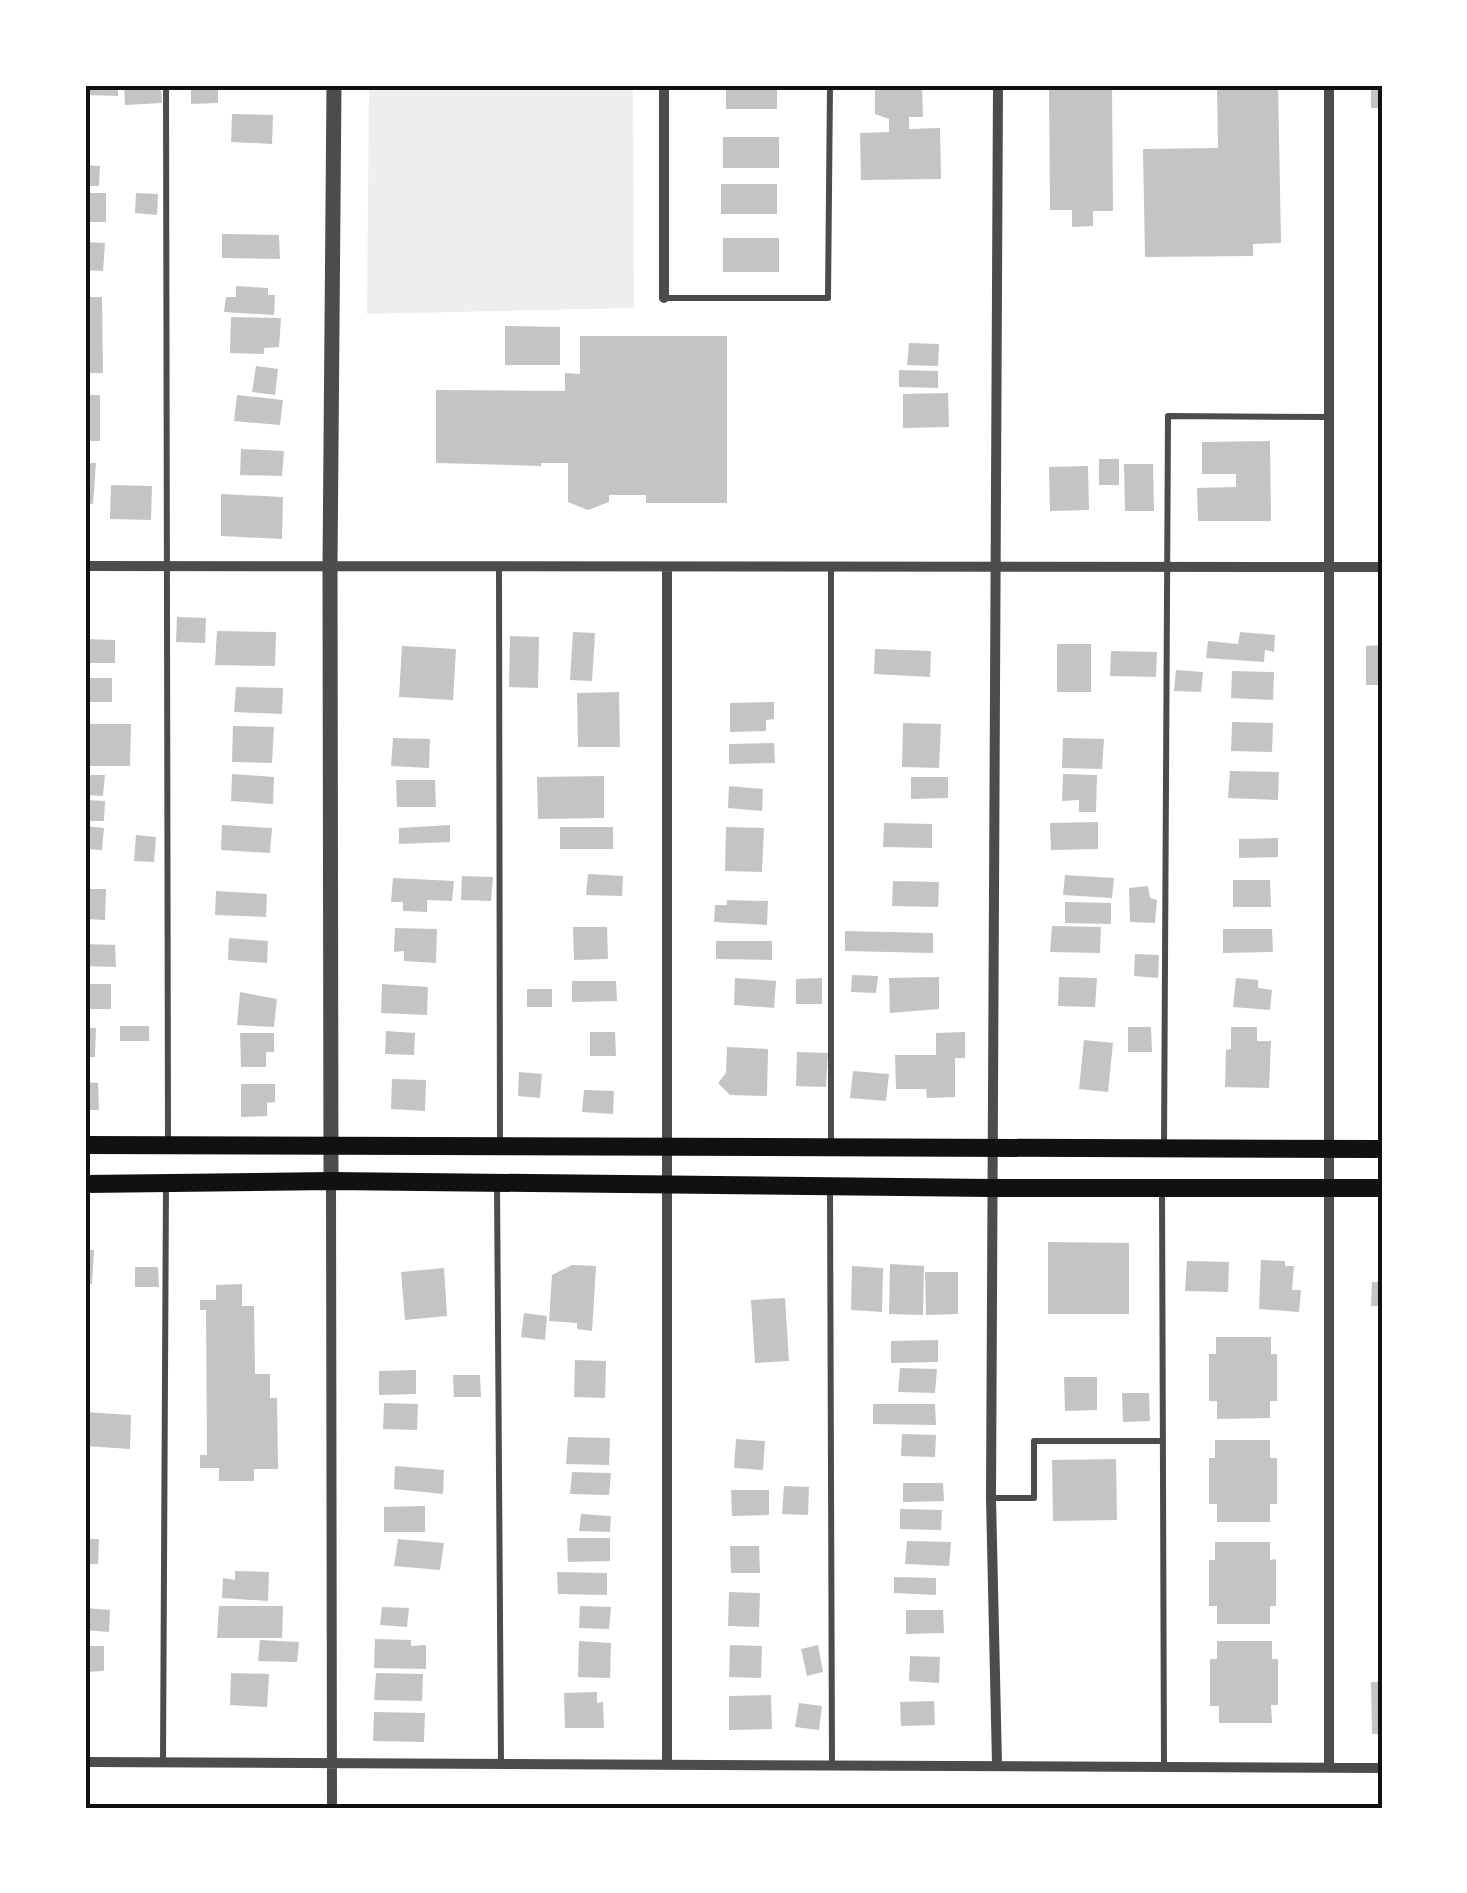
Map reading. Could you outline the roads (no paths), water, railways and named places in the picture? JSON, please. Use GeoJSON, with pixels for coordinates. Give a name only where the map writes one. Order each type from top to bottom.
{"type":"FeatureCollection","features":[{"type":"Feature","properties":{"kind":"main road"},"geometry":{"type":"LineString","coordinates":[[85,1145],[1382,1149]]}},
{"type":"Feature","properties":{"kind":"main road"},"geometry":{"type":"LineString","coordinates":[[85,1184],[1382,1188]]}},
{"type":"Feature","properties":{"kind":"street"},"geometry":{"type":"LineString","coordinates":[[332,1808],[330,567],[334,85]]}},
{"type":"Feature","properties":{"kind":"street"},"geometry":{"type":"LineString","coordinates":[[664,85],[664,298]]}},
{"type":"Feature","properties":{"kind":"street"},"geometry":{"type":"LineString","coordinates":[[997,1764],[991,1498],[998,85]]}},
{"type":"Feature","properties":{"kind":"street"},"geometry":{"type":"LineString","coordinates":[[1329,85],[1329,1768]]}},
{"type":"Feature","properties":{"kind":"street"},"geometry":{"type":"LineString","coordinates":[[85,566],[1382,567]]}},
{"type":"Feature","properties":{"kind":"street"},"geometry":{"type":"LineString","coordinates":[[667,567],[667,1762]]}},
{"type":"Feature","properties":{"kind":"street"},"geometry":{"type":"LineString","coordinates":[[85,1762],[1382,1768]]}},
{"type":"Feature","properties":{"kind":"lane"},"geometry":{"type":"LineString","coordinates":[[166,85],[168,1146]]}},
{"type":"Feature","properties":{"kind":"lane"},"geometry":{"type":"LineString","coordinates":[[664,298],[828,298],[830,85]]}},
{"type":"Feature","properties":{"kind":"lane"},"geometry":{"type":"LineString","coordinates":[[1164,1147],[1168,416],[1330,416]]}},
{"type":"Feature","properties":{"kind":"lane"},"geometry":{"type":"LineString","coordinates":[[499,567],[500,1148]]}},
{"type":"Feature","properties":{"kind":"lane"},"geometry":{"type":"LineString","coordinates":[[831,567],[831,1147]]}},
{"type":"Feature","properties":{"kind":"lane"},"geometry":{"type":"LineString","coordinates":[[164,1762],[166,1184]]}},
{"type":"Feature","properties":{"kind":"lane"},"geometry":{"type":"LineString","coordinates":[[498,1184],[501,1762]]}},
{"type":"Feature","properties":{"kind":"lane"},"geometry":{"type":"LineString","coordinates":[[830,1187],[832,1763]]}},
{"type":"Feature","properties":{"kind":"lane"},"geometry":{"type":"LineString","coordinates":[[1162,1188],[1164,1766]]}},
{"type":"Feature","properties":{"kind":"lane"},"geometry":{"type":"LineString","coordinates":[[991,1498],[1034,1498],[1034,1442],[1163,1442]]}}]}
